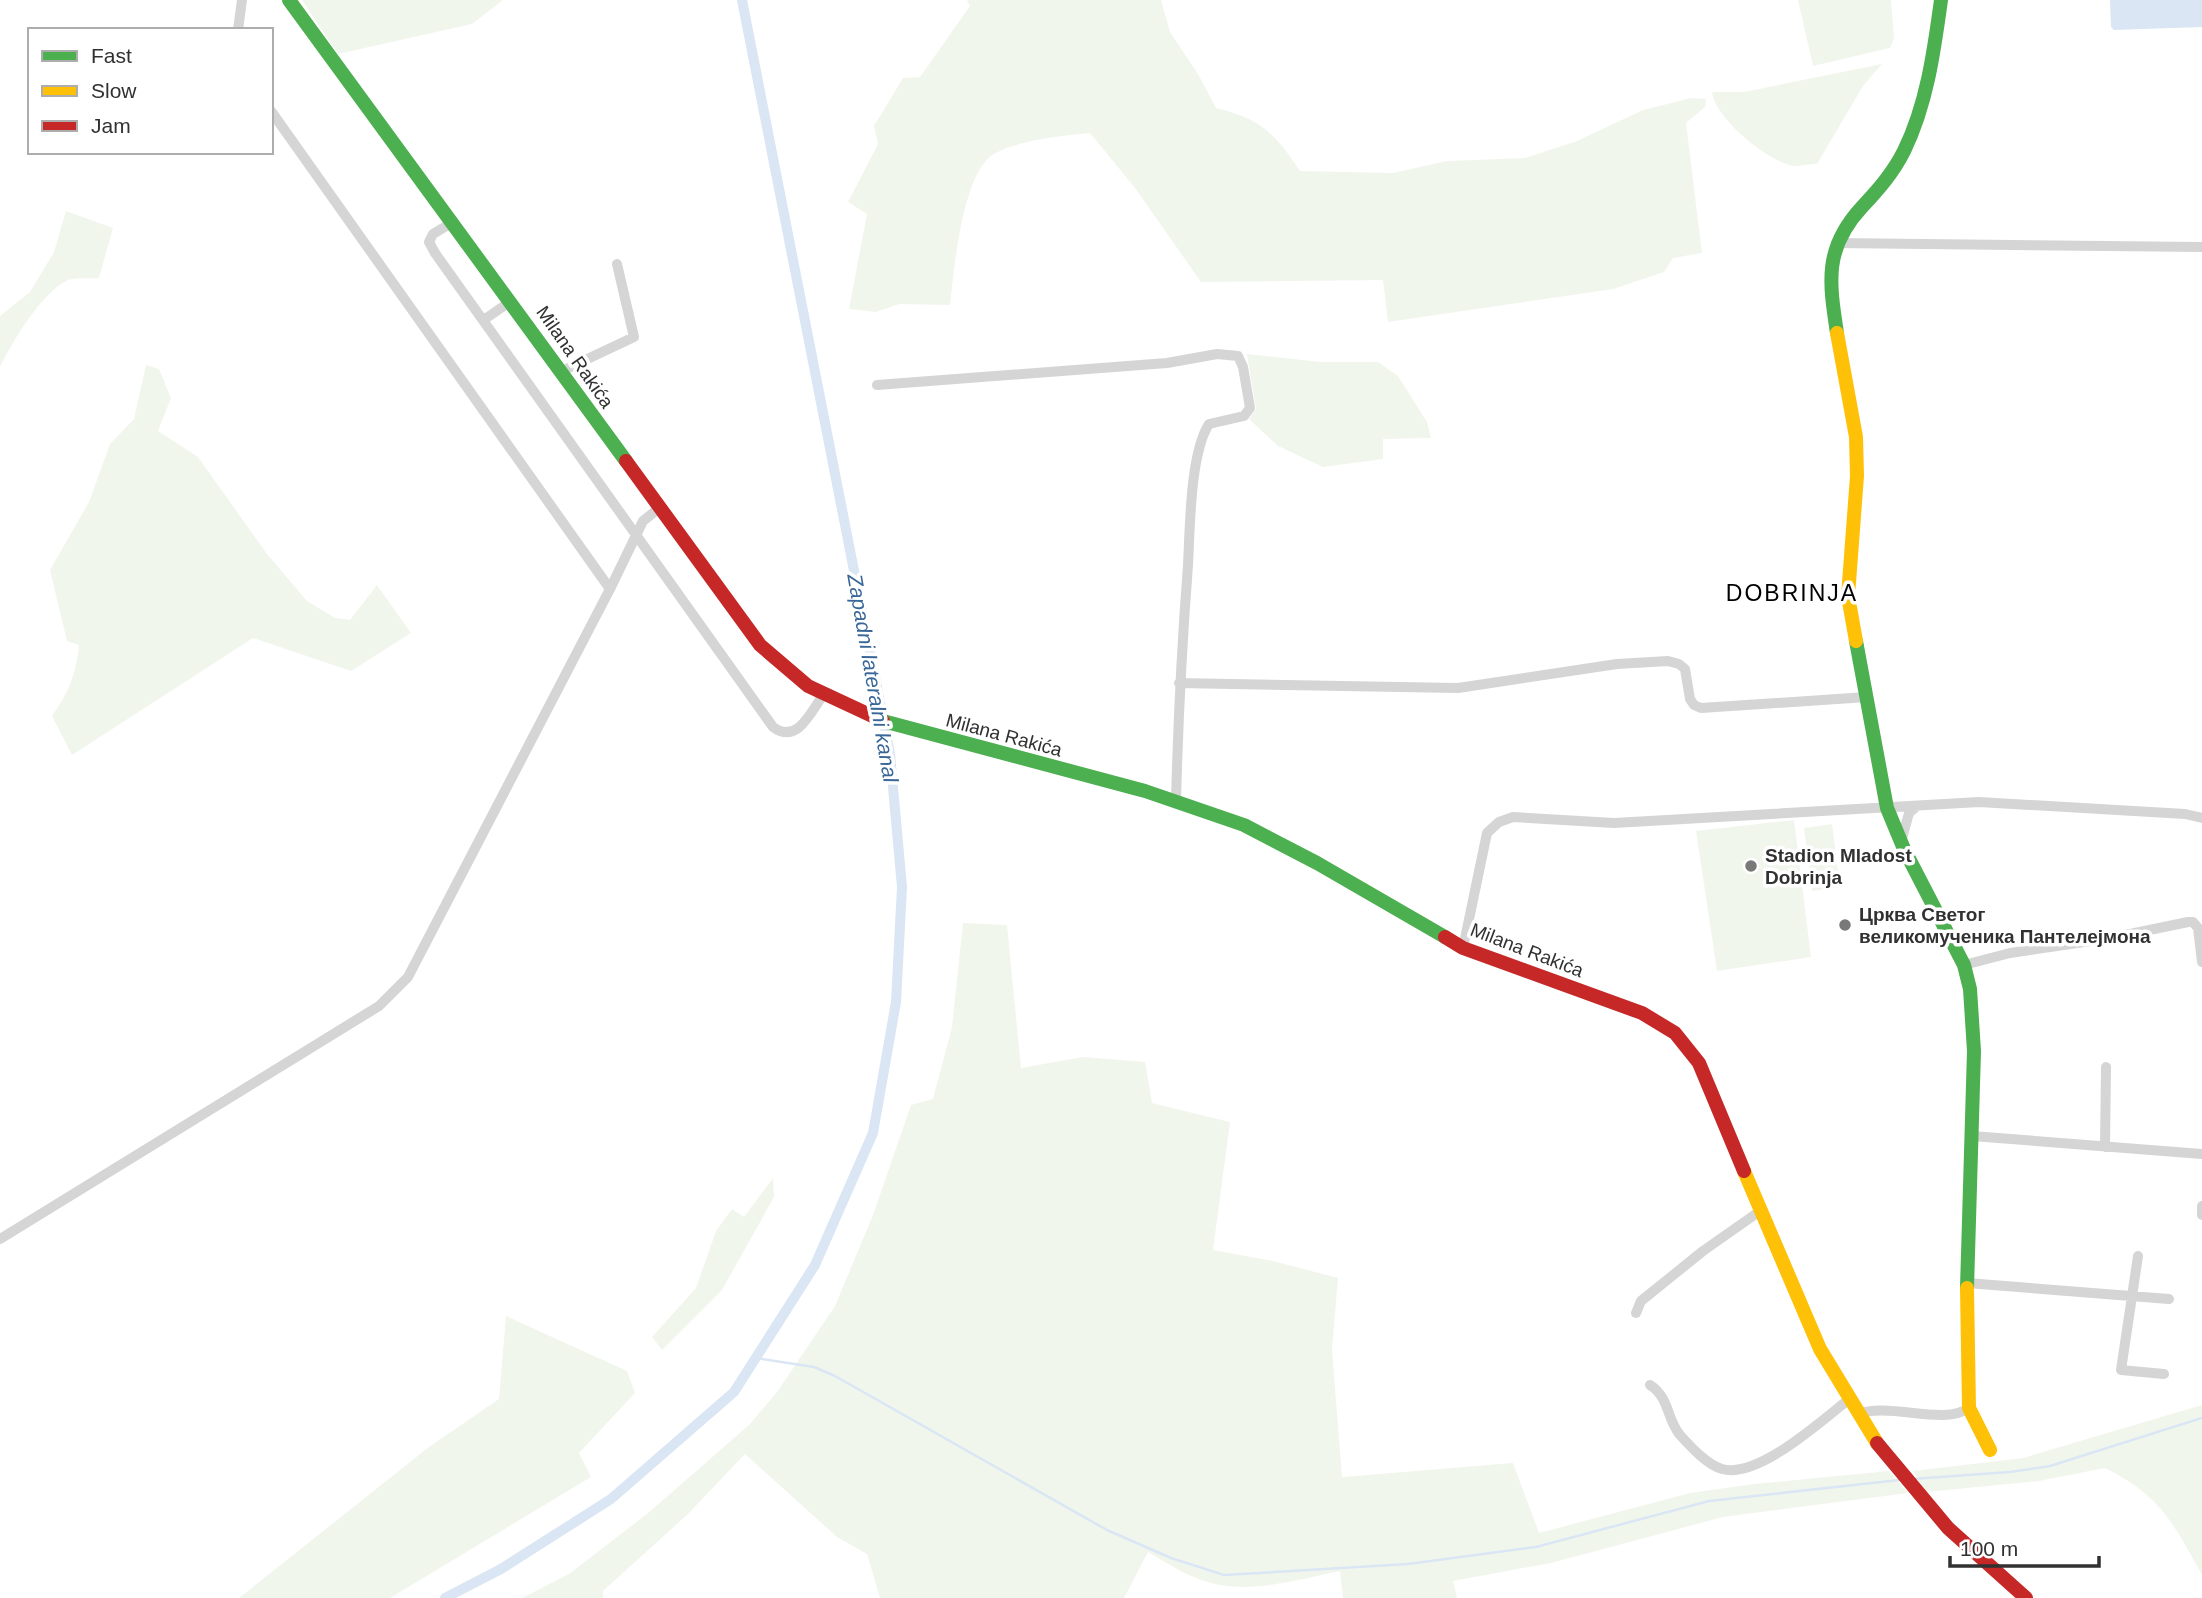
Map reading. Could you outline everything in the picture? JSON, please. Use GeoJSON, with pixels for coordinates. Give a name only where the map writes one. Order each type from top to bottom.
{"type":"FeatureCollection","features":[{"type":"Feature","properties":{"kind":"main road","name":"Milana Rakića"},"geometry":{"type":"LineString","coordinates":[[289,0],[562,371],[658,509],[760,645],[823,695],[853,709],[910,729],[1176,801],[1244,825],[1464,948],[1642,1013],[1675,1033],[1699,1063],[1760,1211],[1825,1358],[1848,1400],[1919,1493],[1972,1551],[2022,1596]]}},
{"type":"Feature","properties":{"kind":"main road"},"geometry":{"type":"LineString","coordinates":[[1941,0],[1933,54],[1912,129],[1895,169],[1876,195],[1851,220],[1836,243],[1832,287],[1857,440],[1848,596],[1887,808],[1901,842],[1964,965],[1972,1012],[1972,1136],[1967,1283],[1969,1408],[1990,1450]]}},
{"type":"Feature","properties":{"kind":"street"},"geometry":{"type":"LineString","coordinates":[[238,28],[243,0]]}},
{"type":"Feature","properties":{"kind":"street"},"geometry":{"type":"LineString","coordinates":[[273,114],[610,589]]}},
{"type":"Feature","properties":{"kind":"street"},"geometry":{"type":"LineString","coordinates":[[453,222],[433,234],[429,243],[772,727],[787,733],[796,730],[823,695]]}},
{"type":"Feature","properties":{"kind":"street"},"geometry":{"type":"LineString","coordinates":[[1836,243],[2202,247]]}},
{"type":"Feature","properties":{"kind":"street"},"geometry":{"type":"LineString","coordinates":[[562,371],[634,337],[617,264]]}},
{"type":"Feature","properties":{"kind":"street"},"geometry":{"type":"LineString","coordinates":[[485,319],[511,301]]}},
{"type":"Feature","properties":{"kind":"street"},"geometry":{"type":"LineString","coordinates":[[877,386],[1167,363],[1217,354],[1238,356],[1243,367],[1250,408],[1244,416],[1209,424],[1202,434],[1191,505],[1179,684],[1176,801]]}},
{"type":"Feature","properties":{"kind":"street"},"geometry":{"type":"LineString","coordinates":[[0,1239],[379,1006],[395,992],[408,977],[637,537],[643,520],[658,509]]}},
{"type":"Feature","properties":{"kind":"street"},"geometry":{"type":"LineString","coordinates":[[1179,684],[1458,688],[1617,664],[1668,661],[1685,669],[1690,699],[1694,705],[1701,708],[1867,696]]}},
{"type":"Feature","properties":{"kind":"street"},"geometry":{"type":"LineString","coordinates":[[1464,948],[1486,833],[1499,822],[1513,817],[1614,823],[1979,802],[2185,814],[2202,818]]}},
{"type":"Feature","properties":{"kind":"street"},"geometry":{"type":"LineString","coordinates":[[1901,842],[1909,813],[1916,807]]}},
{"type":"Feature","properties":{"kind":"street"},"geometry":{"type":"LineString","coordinates":[[1964,965],[2010,953],[2111,938],[2188,922],[2193,922],[2198,928],[2202,962]]}},
{"type":"Feature","properties":{"kind":"street"},"geometry":{"type":"LineString","coordinates":[[2105,1147],[2106,1067]]}},
{"type":"Feature","properties":{"kind":"street"},"geometry":{"type":"LineString","coordinates":[[1972,1136],[2202,1154]]}},
{"type":"Feature","properties":{"kind":"street"},"geometry":{"type":"LineString","coordinates":[[2202,1206],[2202,1215]]}},
{"type":"Feature","properties":{"kind":"street"},"geometry":{"type":"LineString","coordinates":[[1636,1313],[1641,1301],[1703,1251],[1760,1211]]}},
{"type":"Feature","properties":{"kind":"street"},"geometry":{"type":"LineString","coordinates":[[2138,1256],[2120,1370],[2164,1374]]}},
{"type":"Feature","properties":{"kind":"street"},"geometry":{"type":"LineString","coordinates":[[1967,1283],[2169,1299]]}},
{"type":"Feature","properties":{"kind":"street"},"geometry":{"type":"LineString","coordinates":[[1650,1385],[1664,1397],[1681,1435],[1709,1462],[1724,1470],[1741,1469],[1776,1453],[1848,1400]]}},
{"type":"Feature","properties":{"kind":"street"},"geometry":{"type":"LineString","coordinates":[[1858,1414],[1879,1409],[1955,1414],[1969,1408]]}},
{"type":"Feature","properties":{"kind":"shaded area"},"geometry":{"type":"Polygon","coordinates":[[[302,0],[503,0],[472,24],[338,54],[302,0]]]}},
{"type":"Feature","properties":{"kind":"shaded area"},"geometry":{"type":"Polygon","coordinates":[[[967,0],[1161,0],[1170,32],[1198,74],[1216,108],[1245,117],[1266,129],[1300,171],[1393,173],[1447,161],[1525,158],[1577,141],[1643,110],[1691,98],[1706,99],[1705,107],[1686,123],[1702,253],[1673,258],[1664,272],[1613,289],[1388,322],[1383,280],[1201,282],[1135,188],[1090,133],[1012,146],[991,156],[981,167],[966,204],[961,226],[950,305],[899,304],[876,312],[849,309],[867,214],[848,202],[878,144],[874,126],[903,78],[920,77],[970,6],[967,0]]]}},
{"type":"Feature","properties":{"kind":"shaded area"},"geometry":{"type":"Polygon","coordinates":[[[1798,0],[1891,0],[1894,38],[1890,48],[1813,66],[1798,0]]]}},
{"type":"Feature","properties":{"kind":"shaded area"},"geometry":{"type":"Polygon","coordinates":[[[1882,64],[1863,86],[1817,164],[1795,166],[1771,157],[1757,148],[1722,114],[1712,92],[1744,92],[1882,64]]]}},
{"type":"Feature","properties":{"kind":"shaded area"},"geometry":{"type":"Polygon","coordinates":[[[66,211],[113,228],[99,278],[69,280],[56,287],[37,307],[0,367],[0,316],[30,292],[54,252],[66,211]]]}},
{"type":"Feature","properties":{"kind":"shaded area"},"geometry":{"type":"Polygon","coordinates":[[[1247,354],[1321,362],[1378,362],[1398,376],[1427,422],[1431,438],[1383,439],[1383,459],[1323,467],[1278,446],[1249,419],[1256,409],[1247,354]]]}},
{"type":"Feature","properties":{"kind":"shaded area"},"geometry":{"type":"Polygon","coordinates":[[[146,365],[159,369],[171,398],[158,431],[198,457],[267,554],[307,601],[335,618],[350,620],[377,585],[411,633],[351,671],[253,638],[72,755],[52,716],[71,682],[79,645],[67,641],[50,570],[89,502],[110,444],[134,419],[146,365]]]}},
{"type":"Feature","properties":{"kind":"shaded area","name":"Stadion Mladost Dobrinja"},"geometry":{"type":"Polygon","coordinates":[[[1794,820],[1811,957],[1717,971],[1696,831],[1794,820]]]}},
{"type":"Feature","properties":{"kind":"shaded area"},"geometry":{"type":"Polygon","coordinates":[[[1832,824],[1840,887],[1812,891],[1804,828],[1832,824]]]}},
{"type":"Feature","properties":{"kind":"shaded area"},"geometry":{"type":"Polygon","coordinates":[[[963,923],[1007,925],[1021,1068],[1083,1057],[1145,1062],[1152,1103],[1230,1122],[1213,1250],[1273,1261],[1338,1278],[1332,1350],[1342,1477],[1513,1463],[1539,1533],[1690,1493],[1754,1484],[1889,1471],[1908,1493],[1723,1517],[1551,1563],[1453,1581],[1457,1598],[1343,1598],[1340,1571],[1276,1584],[1226,1586],[1194,1577],[1148,1552],[1124,1598],[880,1598],[867,1554],[837,1537],[745,1454],[688,1514],[603,1591],[603,1598],[522,1598],[569,1574],[647,1514],[749,1425],[777,1392],[835,1306],[873,1215],[911,1105],[933,1099],[952,1027],[963,923]]]}},
{"type":"Feature","properties":{"kind":"shaded area"},"geometry":{"type":"Polygon","coordinates":[[[773,1178],[774,1197],[722,1290],[662,1350],[652,1337],[696,1288],[716,1231],[732,1209],[744,1217],[773,1178]]]}},
{"type":"Feature","properties":{"kind":"shaded area"},"geometry":{"type":"Polygon","coordinates":[[[506,1316],[627,1371],[635,1393],[579,1453],[591,1477],[390,1598],[239,1598],[429,1447],[499,1399],[506,1316]]]}},
{"type":"Feature","properties":{"kind":"shaded area"},"geometry":{"type":"Polygon","coordinates":[[[2202,1405],[2202,1575],[2164,1512],[2140,1489],[2105,1468],[2039,1481],[1926,1492],[1913,1471],[2023,1458],[2202,1405]]]}},
{"type":"Feature","properties":{"kind":"water"},"geometry":{"type":"Polygon","coordinates":[[[2110,0],[2202,0],[2202,27],[2114,30],[2111,27],[2110,0]]]}},
{"type":"Feature","properties":{"kind":"waterway","name":"Zapadni lateralni kanal"},"geometry":{"type":"LineString","coordinates":[[445,1598],[501,1569],[611,1499],[734,1392],[815,1265],[873,1133],[896,1002],[902,887],[890,754],[742,0]]}},
{"type":"Feature","properties":{"kind":"waterway"},"geometry":{"type":"LineString","coordinates":[[756,1358],[814,1367],[835,1376],[1107,1530],[1171,1558],[1224,1575],[1408,1564],[1536,1547],[1709,1501],[1899,1480]]}},
{"type":"Feature","properties":{"kind":"waterway"},"geometry":{"type":"LineString","coordinates":[[1912,1479],[2010,1472],[2050,1466],[2202,1418]]}},
{"type":"Feature","properties":{"kind":"traffic: fast"},"geometry":{"type":"LineString","coordinates":[[289,0],[626,461]]}},
{"type":"Feature","properties":{"kind":"traffic: fast"},"geometry":{"type":"LineString","coordinates":[[1837,333],[1831,281],[1835,251],[1850,222],[1895,167],[1912,133],[1928,77],[1941,0]]}},
{"type":"Feature","properties":{"kind":"traffic: fast"},"geometry":{"type":"LineString","coordinates":[[1856,641],[1887,808],[1904,849],[1964,965],[1970,989],[1974,1051],[1967,1288]]}},
{"type":"Feature","properties":{"kind":"traffic: fast"},"geometry":{"type":"LineString","coordinates":[[883,721],[1145,791],[1244,825],[1317,863],[1445,937]]}},
{"type":"Feature","properties":{"kind":"traffic: slow"},"geometry":{"type":"LineString","coordinates":[[1837,333],[1856,437],[1857,476],[1848,596],[1856,641]]}},
{"type":"Feature","properties":{"kind":"traffic: slow"},"geometry":{"type":"LineString","coordinates":[[1744,1171],[1820,1349],[1877,1443]]}},
{"type":"Feature","properties":{"kind":"traffic: slow"},"geometry":{"type":"LineString","coordinates":[[1967,1288],[1969,1408],[1990,1450]]}},
{"type":"Feature","properties":{"kind":"traffic: jam"},"geometry":{"type":"LineString","coordinates":[[626,461],[760,645],[808,686],[883,721]]}},
{"type":"Feature","properties":{"kind":"traffic: jam"},"geometry":{"type":"LineString","coordinates":[[1445,937],[1463,948],[1642,1013],[1675,1033],[1699,1063],[1744,1171]]}},
{"type":"Feature","properties":{"kind":"traffic: jam"},"geometry":{"type":"LineString","coordinates":[[1877,1443],[1948,1528],[2026,1598]]}},
{"type":"Feature","properties":{"kind":"place","name":"Stadion Mladost Dobrinja"},"geometry":{"type":"Point","coordinates":[1751,866]}},
{"type":"Feature","properties":{"kind":"place","name":"Црква Светог великомученика Пантелејмона"},"geometry":{"type":"Point","coordinates":[1845,925]}},
{"type":"Feature","properties":{"kind":"district","name":"DOBRINJA"},"geometry":{"type":"Point","coordinates":[1792,593]}}]}
